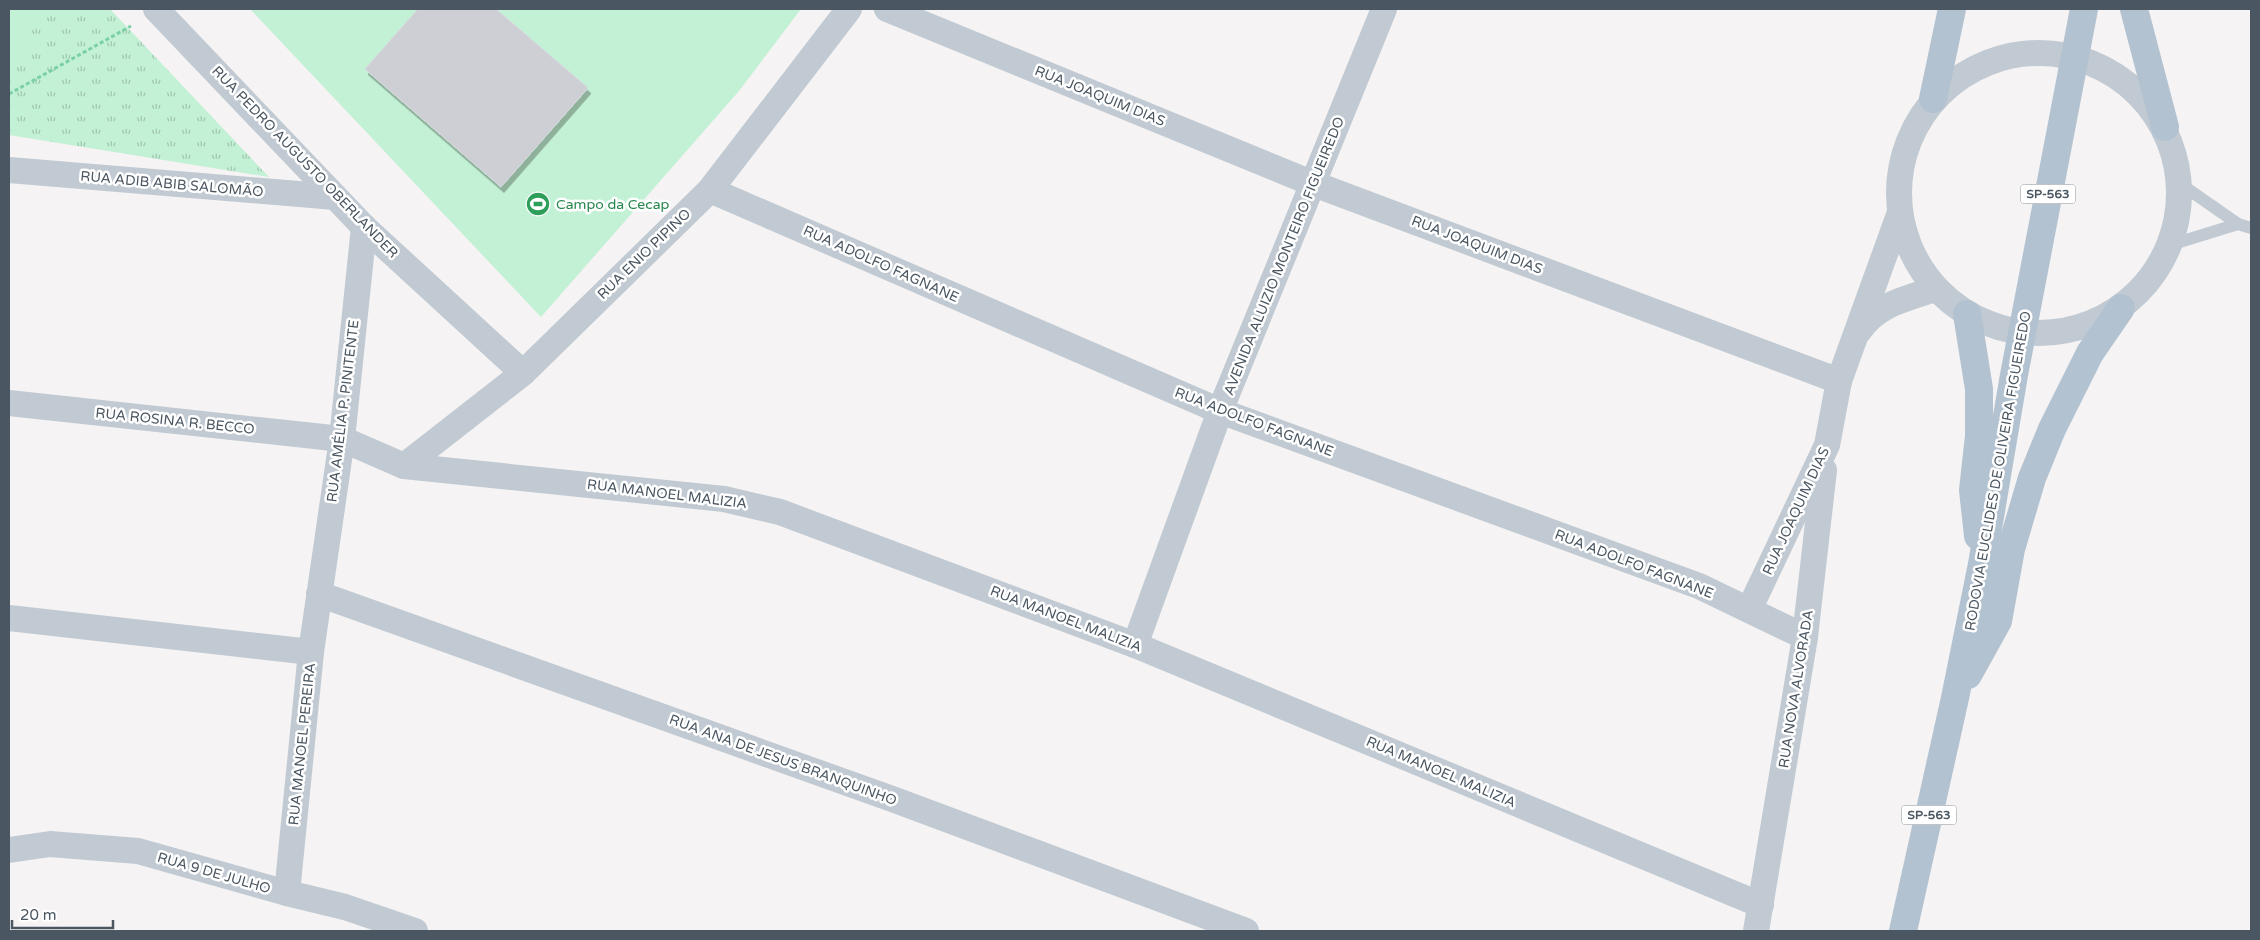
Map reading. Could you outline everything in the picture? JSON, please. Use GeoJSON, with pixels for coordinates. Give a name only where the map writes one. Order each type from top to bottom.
{"type":"FeatureCollection","features":[{"type":"Feature","properties":{"kind":"main road"},"geometry":{"type":"LineString","coordinates":[[1933,99],[1952,9]]}},
{"type":"Feature","properties":{"kind":"main road","name":"RODOVIA EUCLIDES DE OLIVEIRA FIGUEIREDO"},"geometry":{"type":"LineString","coordinates":[[1903,931],[1955,698],[1982,564],[2022,332],[2084,9]]}},
{"type":"Feature","properties":{"kind":"main road"},"geometry":{"type":"LineString","coordinates":[[2134,9],[2165,128]]}},
{"type":"Feature","properties":{"kind":"main road"},"geometry":{"type":"LineString","coordinates":[[1955,698],[1998,621],[2013,541],[2032,478],[2052,429],[2090,353],[2120,308]]}},
{"type":"Feature","properties":{"kind":"main road"},"geometry":{"type":"LineString","coordinates":[[1967,314],[1979,389],[1979,436],[1972,490],[1982,564]]}},
{"type":"Feature","properties":{"kind":"street","name":"RUA ENIO PIPINO"},"geometry":{"type":"LineString","coordinates":[[404,466],[524,373],[710,190],[849,9]]}},
{"type":"Feature","properties":{"kind":"street","name":"RUA JOAQUIM DIAS"},"geometry":{"type":"LineString","coordinates":[[888,9],[1314,184],[1839,381],[1827,445],[1749,610]]}},
{"type":"Feature","properties":{"kind":"street","name":"AVENIDA ALUIZIO MONTEIRO FIGUEIREDO"},"geometry":{"type":"LineString","coordinates":[[1136,645],[1220,411],[1384,9]]}},
{"type":"Feature","properties":{"kind":"street","name":"RUA PEDRO AUGUSTO OBERLANDER"},"geometry":{"type":"LineString","coordinates":[[146,15],[364,227],[524,373]]}},
{"type":"Feature","properties":{"kind":"street"},"geometry":{"type":"LineString","coordinates":[[2023,53],[2075,56],[2102,67],[2127,82],[2148,103],[2165,128],[2182,185],[2170,245],[2150,280],[2120,308],[2090,324],[2065,330],[2022,332],[1967,314],[1935,289],[1912,255],[1899,215],[1899,174],[1911,134],[1933,99],[1974,68],[2023,53]]}},
{"type":"Feature","properties":{"kind":"street","name":"RUA ADIB ABIB SALOMÃO"},"geometry":{"type":"LineString","coordinates":[[9,170],[335,197]]}},
{"type":"Feature","properties":{"kind":"street","name":"RUA ADOLFO FAGNANE"},"geometry":{"type":"LineString","coordinates":[[710,190],[1220,411],[1699,586],[1805,637]]}},
{"type":"Feature","properties":{"kind":"street"},"geometry":{"type":"LineString","coordinates":[[1839,381],[1899,215]]}},
{"type":"Feature","properties":{"kind":"street","name":"RUA AMÉLIA P. PINITENTE"},"geometry":{"type":"LineString","coordinates":[[319,594],[342,440],[364,227]]}},
{"type":"Feature","properties":{"kind":"street"},"geometry":{"type":"LineString","coordinates":[[1853,340],[1866,321],[1883,307],[1935,289]]}},
{"type":"Feature","properties":{"kind":"street","name":"RUA ROSINA R. BECCO"},"geometry":{"type":"LineString","coordinates":[[9,403],[342,440]]}},
{"type":"Feature","properties":{"kind":"street","name":"RUA MANOEL MALIZIA"},"geometry":{"type":"LineString","coordinates":[[342,440],[404,466],[724,499],[780,512],[1136,645],[1761,905]]}},
{"type":"Feature","properties":{"kind":"street","name":"RUA NOVA ALVORADA"},"geometry":{"type":"LineString","coordinates":[[1756,931],[1805,637],[1827,445]]}},
{"type":"Feature","properties":{"kind":"street","name":"RUA MANOEL PEREIRA"},"geometry":{"type":"LineString","coordinates":[[287,894],[311,652],[319,594]]}},
{"type":"Feature","properties":{"kind":"street","name":"RUA ANA DE JESUS BRANQUINHO"},"geometry":{"type":"LineString","coordinates":[[319,594],[886,797],[1246,931]]}},
{"type":"Feature","properties":{"kind":"street"},"geometry":{"type":"LineString","coordinates":[[9,618],[311,652]]}},
{"type":"Feature","properties":{"kind":"street","name":"RUA 9 DE JULHO"},"geometry":{"type":"LineString","coordinates":[[9,850],[50,844],[138,851],[287,894],[345,907],[415,931]]}},
{"type":"Feature","properties":{"kind":"lane"},"geometry":{"type":"LineString","coordinates":[[2182,185],[2238,224],[2251,228]]}},
{"type":"Feature","properties":{"kind":"lane"},"geometry":{"type":"LineString","coordinates":[[2170,245],[2238,224]]}},
{"type":"Feature","properties":{"kind":"path"},"geometry":{"type":"LineString","coordinates":[[9,94],[129,28],[146,15]]}},
{"type":"Feature","properties":{"kind":"green space"},"geometry":{"type":"Polygon","coordinates":[[[9,9],[110,9],[269,177],[9,135],[9,9]]]}},
{"type":"Feature","properties":{"kind":"green space"},"geometry":{"type":"Polygon","coordinates":[[[9,9],[35,9],[28,64],[9,62],[9,9]]]}},
{"type":"Feature","properties":{"kind":"green space","name":"Campo da Cecap"},"geometry":{"type":"Polygon","coordinates":[[[250,9],[801,9],[739,91],[541,317],[250,9]]]}},
{"type":"Feature","properties":{"kind":"building"},"geometry":{"type":"Polygon","coordinates":[[[418,9],[496,9],[588,88],[501,187],[365,69],[418,9]]]}},
{"type":"Feature","properties":{"kind":"place","name":"Campo da Cecap"},"geometry":{"type":"Point","coordinates":[538,204]}}]}
